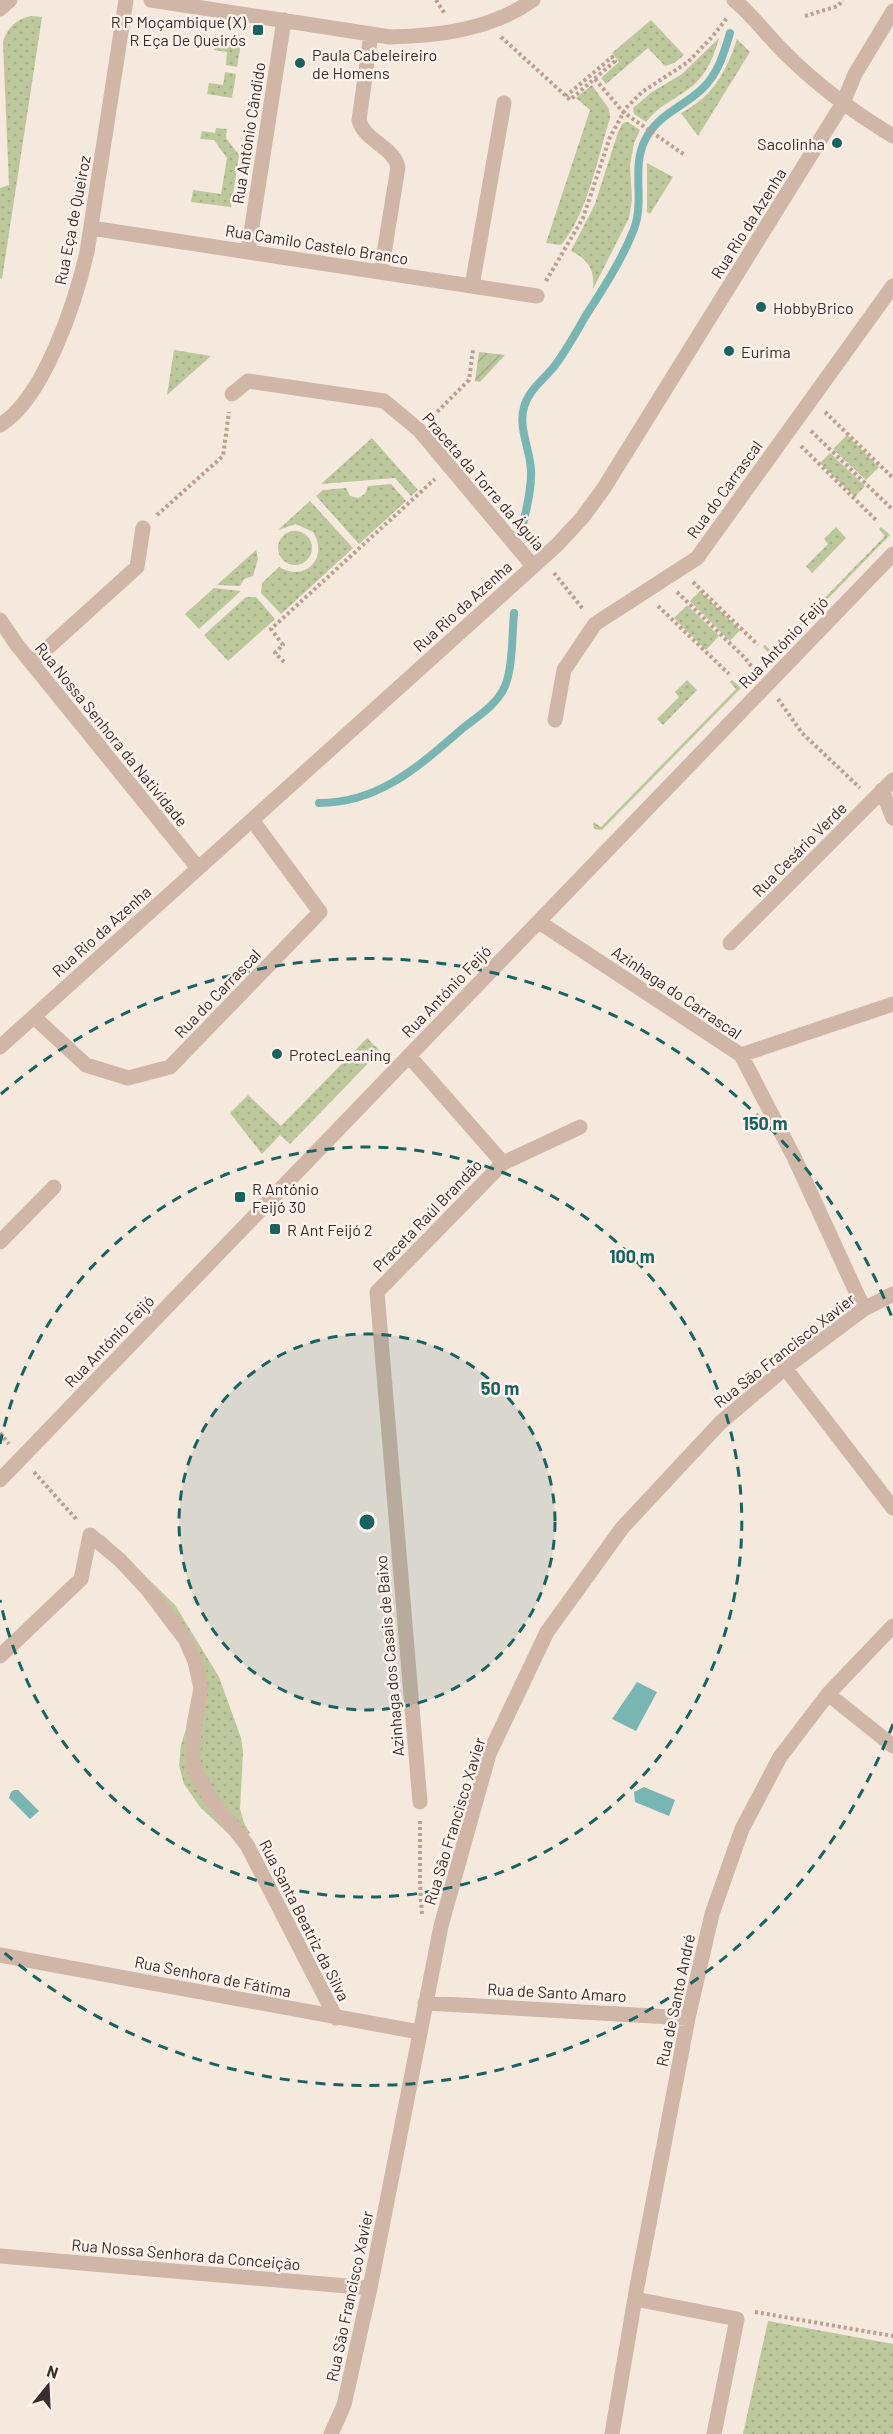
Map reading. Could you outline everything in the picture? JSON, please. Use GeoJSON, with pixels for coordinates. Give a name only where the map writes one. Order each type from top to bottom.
{"type":"FeatureCollection","features":[{"type":"Feature","properties":{"kind":"street"},"geometry":{"type":"LineString","coordinates":[[0,9],[10,0]]}},
{"type":"Feature","properties":{"kind":"street","name":"Rua Eça de Queiroz"},"geometry":{"type":"LineString","coordinates":[[0,425],[22,404],[56,347],[79,284],[91,228],[126,0]]}},
{"type":"Feature","properties":{"kind":"street"},"geometry":{"type":"LineString","coordinates":[[151,0],[390,37],[426,36],[485,23],[533,0]]}},
{"type":"Feature","properties":{"kind":"street"},"geometry":{"type":"LineString","coordinates":[[737,1],[786,54],[843,103],[893,136]]}},
{"type":"Feature","properties":{"kind":"street","name":"Rua Rio da Azenha"},"geometry":{"type":"LineString","coordinates":[[3,1038],[34,1017],[538,562],[576,525],[604,488],[843,103],[855,74],[893,11]]}},
{"type":"Feature","properties":{"kind":"street","name":"Rua António Cândido"},"geometry":{"type":"LineString","coordinates":[[248,252],[284,20]]}},
{"type":"Feature","properties":{"kind":"street"},"geometry":{"type":"LineString","coordinates":[[371,34],[359,120],[362,129],[395,158],[398,167],[381,272]]}},
{"type":"Feature","properties":{"kind":"street"},"geometry":{"type":"LineString","coordinates":[[472,286],[504,103]]}},
{"type":"Feature","properties":{"kind":"street","name":"Rua Camilo Castelo Branco"},"geometry":{"type":"LineString","coordinates":[[91,228],[537,296]]}},
{"type":"Feature","properties":{"kind":"street","name":"Rua do Carrascal"},"geometry":{"type":"LineString","coordinates":[[555,720],[564,670],[595,624],[697,558],[893,286]]}},
{"type":"Feature","properties":{"kind":"street","name":"Praceta da Torre da Águia"},"geometry":{"type":"LineString","coordinates":[[232,394],[248,381],[384,401],[419,430],[449,466],[538,562]]}},
{"type":"Feature","properties":{"kind":"street"},"geometry":{"type":"LineString","coordinates":[[32,662],[137,567],[143,528]]}},
{"type":"Feature","properties":{"kind":"street","name":"Rua António Feijó"},"geometry":{"type":"LineString","coordinates":[[0,1480],[893,554]]}},
{"type":"Feature","properties":{"kind":"street","name":"Rua Nossa Senhora da Natividade"},"geometry":{"type":"LineString","coordinates":[[0,620],[198,868]]}},
{"type":"Feature","properties":{"kind":"street"},"geometry":{"type":"LineString","coordinates":[[888,785],[893,818]]}},
{"type":"Feature","properties":{"kind":"street","name":"Rua Cesário Verde"},"geometry":{"type":"LineString","coordinates":[[730,943],[888,785]]}},
{"type":"Feature","properties":{"kind":"street","name":"Rua do Carrascal"},"geometry":{"type":"LineString","coordinates":[[34,1017],[86,1065],[128,1078],[170,1067],[320,912],[252,820]]}},
{"type":"Feature","properties":{"kind":"street","name":"Azinhaga do Carrascal"},"geometry":{"type":"LineString","coordinates":[[539,922],[741,1055],[794,1157],[864,1309]]}},
{"type":"Feature","properties":{"kind":"street"},"geometry":{"type":"LineString","coordinates":[[741,1055],[893,1004]]}},
{"type":"Feature","properties":{"kind":"street","name":"Praceta Raúl Brandão"},"geometry":{"type":"LineString","coordinates":[[409,1056],[502,1162]]}},
{"type":"Feature","properties":{"kind":"street","name":"Praceta Raúl Brandão"},"geometry":{"type":"LineString","coordinates":[[377,1292],[502,1162],[580,1127]]}},
{"type":"Feature","properties":{"kind":"street"},"geometry":{"type":"LineString","coordinates":[[0,1242],[54,1186]]}},
{"type":"Feature","properties":{"kind":"street","name":"Azinhaga dos Casais de Baixo"},"geometry":{"type":"LineString","coordinates":[[377,1292],[420,1802]]}},
{"type":"Feature","properties":{"kind":"street","name":"Rua São Francisco Xavier"},"geometry":{"type":"LineString","coordinates":[[331,2434],[344,2405],[370,2288],[438,1940],[489,1754],[547,1632],[622,1528],[720,1423],[785,1368],[864,1309],[893,1294]]}},
{"type":"Feature","properties":{"kind":"street"},"geometry":{"type":"LineString","coordinates":[[785,1368],[893,1508]]}},
{"type":"Feature","properties":{"kind":"street"},"geometry":{"type":"LineString","coordinates":[[0,1656],[81,1579],[90,1535]]}},
{"type":"Feature","properties":{"kind":"street","name":"Rua Santa Beatriz da Silva"},"geometry":{"type":"LineString","coordinates":[[90,1535],[120,1560],[141,1582],[185,1639],[195,1662],[201,1688],[194,1725],[193,1766],[209,1797],[247,1845],[336,2018]]}},
{"type":"Feature","properties":{"kind":"street","name":"Rua de Santo André"},"geometry":{"type":"LineString","coordinates":[[612,2434],[688,2018],[712,1914],[742,1829],[780,1758],[828,1694],[893,1626]]}},
{"type":"Feature","properties":{"kind":"street"},"geometry":{"type":"LineString","coordinates":[[828,1694],[893,1746]]}},
{"type":"Feature","properties":{"kind":"street","name":"Rua Senhora de Fátima"},"geometry":{"type":"LineString","coordinates":[[0,1955],[419,2032]]}},
{"type":"Feature","properties":{"kind":"street","name":"Rua de Santo Amaro"},"geometry":{"type":"LineString","coordinates":[[425,2003],[688,2018]]}},
{"type":"Feature","properties":{"kind":"street","name":"Rua Nossa Senhora da Conceição"},"geometry":{"type":"LineString","coordinates":[[0,2256],[370,2288]]}},
{"type":"Feature","properties":{"kind":"street"},"geometry":{"type":"LineString","coordinates":[[635,2300],[737,2319],[714,2434]]}},
{"type":"Feature","properties":{"kind":"path"},"geometry":{"type":"LineString","coordinates":[[805,16],[838,6],[843,0]]}},
{"type":"Feature","properties":{"kind":"path"},"geometry":{"type":"LineString","coordinates":[[537,296],[583,218],[610,137],[623,112],[642,92],[688,62],[716,33],[737,1]]}},
{"type":"Feature","properties":{"kind":"path"},"geometry":{"type":"LineString","coordinates":[[485,23],[570,100],[615,62],[612,57],[566,96]]}},
{"type":"Feature","properties":{"kind":"path"},"geometry":{"type":"LineString","coordinates":[[594,79],[623,112],[686,156]]}},
{"type":"Feature","properties":{"kind":"path"},"geometry":{"type":"LineString","coordinates":[[419,430],[469,380],[473,351]]}},
{"type":"Feature","properties":{"kind":"path"},"geometry":{"type":"LineString","coordinates":[[143,528],[223,456],[232,394]]}},
{"type":"Feature","properties":{"kind":"path"},"geometry":{"type":"LineString","coordinates":[[812,399],[893,478]]}},
{"type":"Feature","properties":{"kind":"path"},"geometry":{"type":"LineString","coordinates":[[798,418],[891,508]]}},
{"type":"Feature","properties":{"kind":"path"},"geometry":{"type":"LineString","coordinates":[[819,464],[878,522]]}},
{"type":"Feature","properties":{"kind":"path"},"geometry":{"type":"LineString","coordinates":[[285,662],[275,653],[283,645],[271,629],[449,466]]}},
{"type":"Feature","properties":{"kind":"path"},"geometry":{"type":"LineString","coordinates":[[538,562],[595,624]]}},
{"type":"Feature","properties":{"kind":"path"},"geometry":{"type":"LineString","coordinates":[[701,590],[758,645]]}},
{"type":"Feature","properties":{"kind":"path"},"geometry":{"type":"LineString","coordinates":[[672,620],[729,674]]}},
{"type":"Feature","properties":{"kind":"path"},"geometry":{"type":"LineString","coordinates":[[21,1458],[90,1535]]}},
{"type":"Feature","properties":{"kind":"path"},"geometry":{"type":"LineString","coordinates":[[420,1802],[420,1884],[423,1924],[438,1940]]}},
{"type":"Feature","properties":{"kind":"path"},"geometry":{"type":"LineString","coordinates":[[752,2312],[893,2336]]}},
{"type":"Feature","properties":{"kind":"green space"},"geometry":{"type":"Polygon","coordinates":[[[31,16],[42,17],[2,279],[0,278],[0,188],[9,185],[3,42],[13,25],[31,16]]]}},
{"type":"Feature","properties":{"kind":"green space"},"geometry":{"type":"Polygon","coordinates":[[[651,20],[684,55],[674,63],[665,66],[648,48],[606,84],[601,78],[619,62],[612,53],[651,20]]]}},
{"type":"Feature","properties":{"kind":"green space"},"geometry":{"type":"Polygon","coordinates":[[[719,38],[708,67],[694,85],[660,108],[646,122],[634,114],[633,108],[652,92],[682,74],[719,38]]]}},
{"type":"Feature","properties":{"kind":"green space"},"geometry":{"type":"Polygon","coordinates":[[[215,39],[241,43],[237,67],[226,65],[227,52],[214,50],[215,39]]]}},
{"type":"Feature","properties":{"kind":"green space"},"geometry":{"type":"Polygon","coordinates":[[[737,39],[750,52],[698,136],[681,113],[702,99],[717,82],[728,63],[737,39]]]}},
{"type":"Feature","properties":{"kind":"green space"},"geometry":{"type":"Polygon","coordinates":[[[225,72],[236,74],[232,98],[207,94],[209,83],[223,85],[225,72]]]}},
{"type":"Feature","properties":{"kind":"green space"},"geometry":{"type":"Polygon","coordinates":[[[592,85],[609,109],[610,118],[596,167],[585,202],[570,232],[561,245],[546,243],[590,110],[576,98],[592,85]]]}},
{"type":"Feature","properties":{"kind":"green space"},"geometry":{"type":"Polygon","coordinates":[[[628,122],[640,130],[634,143],[630,165],[632,199],[629,218],[593,289],[593,276],[589,266],[571,251],[595,204],[618,132],[623,123],[628,122]]]}},
{"type":"Feature","properties":{"kind":"green space"},"geometry":{"type":"Polygon","coordinates":[[[216,128],[227,129],[226,138],[239,155],[231,207],[191,202],[193,190],[221,194],[227,158],[214,140],[200,139],[202,131],[215,133],[216,128]]]}},
{"type":"Feature","properties":{"kind":"green space"},"geometry":{"type":"Polygon","coordinates":[[[647,163],[673,177],[650,214],[647,212],[647,163]]]}},
{"type":"Feature","properties":{"kind":"green space"},"geometry":{"type":"Polygon","coordinates":[[[174,350],[211,356],[167,395],[174,350]]]}},
{"type":"Feature","properties":{"kind":"green space"},"geometry":{"type":"Polygon","coordinates":[[[479,352],[505,355],[480,382],[475,381],[479,352]]]}},
{"type":"Feature","properties":{"kind":"green space"},"geometry":{"type":"Polygon","coordinates":[[[847,435],[879,467],[866,480],[833,449],[847,435]]]}},
{"type":"Feature","properties":{"kind":"green space"},"geometry":{"type":"Polygon","coordinates":[[[372,438],[418,490],[411,496],[395,478],[321,484],[372,438]]]}},
{"type":"Feature","properties":{"kind":"green space"},"geometry":{"type":"Polygon","coordinates":[[[830,453],[865,486],[855,497],[820,463],[830,453]]]}},
{"type":"Feature","properties":{"kind":"green space"},"geometry":{"type":"Polygon","coordinates":[[[391,484],[406,501],[359,544],[316,496],[323,490],[346,488],[350,496],[358,498],[365,494],[368,486],[391,484]]]}},
{"type":"Feature","properties":{"kind":"green space"},"geometry":{"type":"Polygon","coordinates":[[[310,501],[353,548],[281,614],[261,593],[262,583],[279,567],[298,572],[312,565],[318,550],[313,532],[296,524],[278,530],[310,501]]]}},
{"type":"Feature","properties":{"kind":"green space"},"geometry":{"type":"Polygon","coordinates":[[[836,527],[846,538],[812,573],[806,566],[828,544],[824,539],[836,527]]]}},
{"type":"Feature","properties":{"kind":"green space"},"geometry":{"type":"Polygon","coordinates":[[[881,527],[890,535],[772,656],[763,647],[765,645],[772,652],[885,536],[879,529],[881,527]]]}},
{"type":"Feature","properties":{"kind":"green space"},"geometry":{"type":"Polygon","coordinates":[[[295,531],[307,536],[312,548],[307,560],[295,565],[283,560],[278,548],[283,536],[295,531]]]}},
{"type":"Feature","properties":{"kind":"green space"},"geometry":{"type":"Polygon","coordinates":[[[256,550],[258,559],[253,576],[244,579],[240,586],[217,585],[256,550]]]}},
{"type":"Feature","properties":{"kind":"green space"},"geometry":{"type":"Polygon","coordinates":[[[214,588],[241,591],[199,629],[185,614],[214,588]]]}},
{"type":"Feature","properties":{"kind":"green space"},"geometry":{"type":"Polygon","coordinates":[[[700,591],[740,630],[730,641],[690,601],[700,591]]]}},
{"type":"Feature","properties":{"kind":"green space"},"geometry":{"type":"Polygon","coordinates":[[[246,597],[256,597],[275,619],[228,661],[204,635],[246,597]]]}},
{"type":"Feature","properties":{"kind":"green space"},"geometry":{"type":"Polygon","coordinates":[[[687,605],[719,636],[706,650],[674,618],[687,605]]]}},
{"type":"Feature","properties":{"kind":"green space"},"geometry":{"type":"Polygon","coordinates":[[[687,680],[697,690],[663,725],[657,719],[679,697],[675,692],[687,680]]]}},
{"type":"Feature","properties":{"kind":"green space"},"geometry":{"type":"Polygon","coordinates":[[[732,680],[741,688],[602,830],[594,829],[593,822],[601,827],[736,689],[730,682],[732,680]]]}},
{"type":"Feature","properties":{"kind":"green space"},"geometry":{"type":"Polygon","coordinates":[[[367,1038],[380,1051],[290,1144],[280,1135],[262,1154],[230,1113],[248,1095],[281,1126],[367,1038]]]}},
{"type":"Feature","properties":{"kind":"green space"},"geometry":{"type":"Polygon","coordinates":[[[102,1534],[175,1605],[219,1677],[241,1738],[243,1752],[240,1809],[250,1833],[236,1841],[200,1807],[184,1784],[179,1765],[181,1745],[195,1700],[195,1682],[178,1638],[117,1561],[102,1534]]]}},
{"type":"Feature","properties":{"kind":"green space"},"geometry":{"type":"Polygon","coordinates":[[[768,2321],[893,2344],[893,2434],[743,2434],[768,2321]]]}},
{"type":"Feature","properties":{"kind":"water"},"geometry":{"type":"Polygon","coordinates":[[[637,1682],[657,1692],[636,1731],[612,1719],[637,1682]]]}},
{"type":"Feature","properties":{"kind":"water"},"geometry":{"type":"Polygon","coordinates":[[[644,1787],[675,1800],[669,1816],[635,1802],[634,1792],[644,1787]]]}},
{"type":"Feature","properties":{"kind":"water"},"geometry":{"type":"Polygon","coordinates":[[[14,1790],[18,1790],[39,1811],[30,1819],[9,1798],[14,1790]]]}},
{"type":"Feature","properties":{"kind":"waterway"},"geometry":{"type":"LineString","coordinates":[[522,529],[531,477],[522,423],[526,401],[564,353],[624,252],[637,218],[639,162],[645,140],[663,117],[694,96],[708,83],[720,63],[730,33]]}},
{"type":"Feature","properties":{"kind":"waterway"},"geometry":{"type":"LineString","coordinates":[[319,803],[361,796],[398,779],[415,768],[492,704],[502,693],[508,678],[514,613]]}},
{"type":"Feature","properties":{"kind":"place","name":"R P Moçambique (X) R Eça De Queirós"},"geometry":{"type":"Point","coordinates":[258,30]}},
{"type":"Feature","properties":{"kind":"place","name":"Paula Cabeleireiro de Homens"},"geometry":{"type":"Point","coordinates":[300,63]}},
{"type":"Feature","properties":{"kind":"place","name":"Sacolinha"},"geometry":{"type":"Point","coordinates":[837,143]}},
{"type":"Feature","properties":{"kind":"place","name":"HobbyBrico"},"geometry":{"type":"Point","coordinates":[761,307]}},
{"type":"Feature","properties":{"kind":"place","name":"Eurima"},"geometry":{"type":"Point","coordinates":[729,351]}},
{"type":"Feature","properties":{"kind":"place","name":"ProtecLeaning"},"geometry":{"type":"Point","coordinates":[277,1054]}},
{"type":"Feature","properties":{"kind":"place","name":"R António Feijó 30"},"geometry":{"type":"Point","coordinates":[240,1197]}},
{"type":"Feature","properties":{"kind":"place","name":"R Ant Feijó 2"},"geometry":{"type":"Point","coordinates":[275,1229]}}]}
